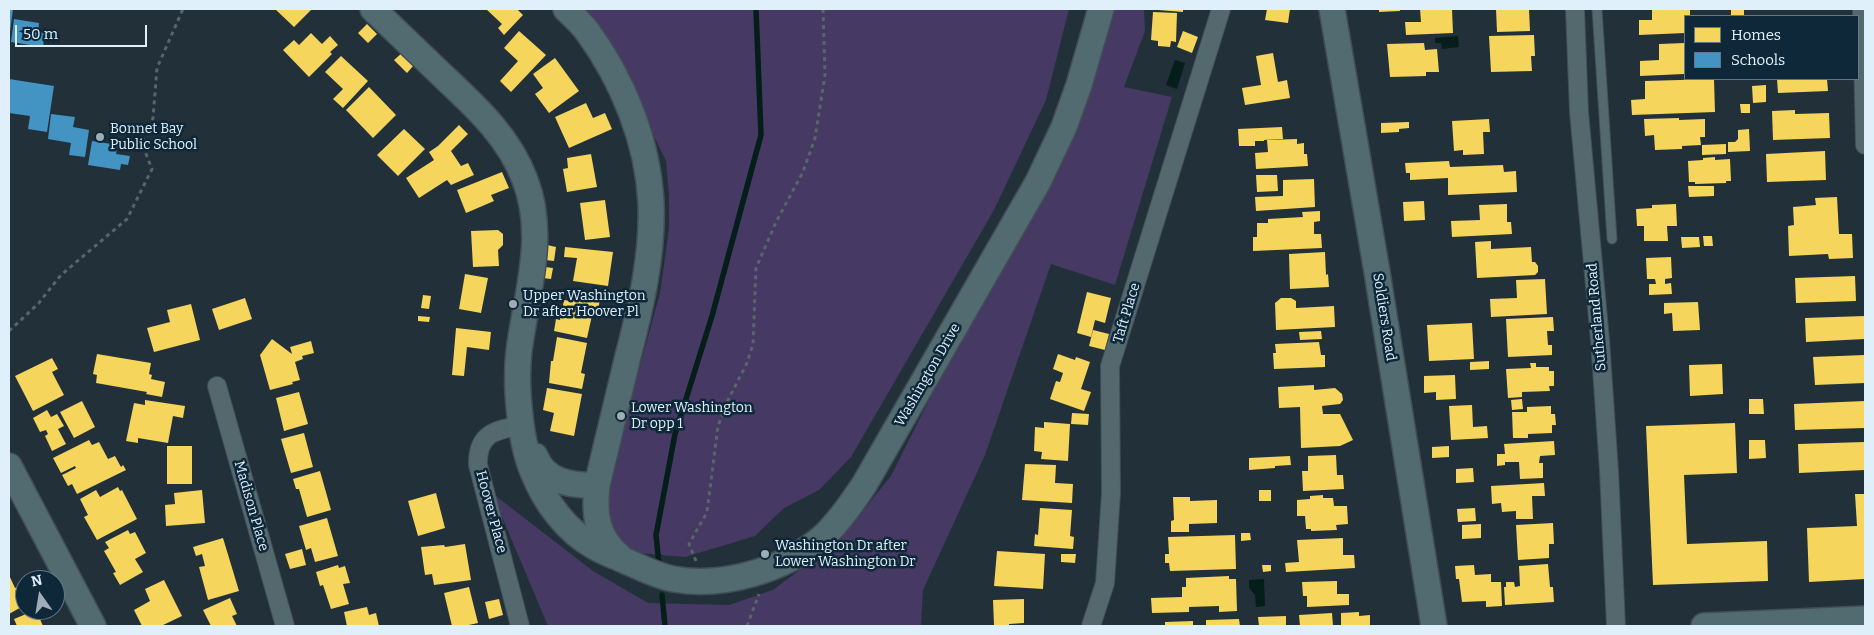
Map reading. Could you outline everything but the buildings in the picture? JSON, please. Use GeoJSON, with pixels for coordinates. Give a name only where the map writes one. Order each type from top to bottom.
{"type":"FeatureCollection","features":[{"type":"Feature","properties":{"kind":"street"},"geometry":{"type":"LineString","coordinates":[[373,9],[482,113],[501,134],[526,181],[535,230],[535,255],[518,354],[517,385],[522,425],[536,459],[544,471],[563,483],[597,485]]}},
{"type":"Feature","properties":{"kind":"street"},"geometry":{"type":"LineString","coordinates":[[566,9],[587,31],[610,68],[627,102],[648,170],[651,203],[651,237],[642,302],[597,485],[595,506],[600,531],[611,549],[623,560]]}},
{"type":"Feature","properties":{"kind":"street","name":"Washington Drive"},"geometry":{"type":"LineString","coordinates":[[522,425],[525,448],[533,473],[549,504],[564,523],[594,547],[647,572],[672,579],[692,581],[720,580],[757,572],[800,554],[824,536],[848,508],[864,485],[1038,182],[1064,127],[1079,85],[1101,9]]}},
{"type":"Feature","properties":{"kind":"street","name":"Taft Place"},"geometry":{"type":"LineString","coordinates":[[1091,626],[1105,583],[1111,493],[1110,366],[1221,9]]}},
{"type":"Feature","properties":{"kind":"street","name":"Soldiers Road"},"geometry":{"type":"LineString","coordinates":[[1332,9],[1379,282],[1434,626]]}},
{"type":"Feature","properties":{"kind":"street","name":"Sutherland Road"},"geometry":{"type":"LineString","coordinates":[[1576,9],[1579,112],[1602,368],[1616,626]]}},
{"type":"Feature","properties":{"kind":"street"},"geometry":{"type":"LineString","coordinates":[[1862,9],[1865,145]]}},
{"type":"Feature","properties":{"kind":"street","name":"Madison Place"},"geometry":{"type":"LineString","coordinates":[[217,386],[285,626]]}},
{"type":"Feature","properties":{"kind":"street","name":"Hoover Place"},"geometry":{"type":"LineString","coordinates":[[520,626],[478,465],[478,455],[480,444],[492,433],[504,428],[522,425]]}},
{"type":"Feature","properties":{"kind":"street"},"geometry":{"type":"LineString","coordinates":[[9,466],[93,626]]}},
{"type":"Feature","properties":{"kind":"street"},"geometry":{"type":"LineString","coordinates":[[1704,626],[1861,621]]}},
{"type":"Feature","properties":{"kind":"lane"},"geometry":{"type":"LineString","coordinates":[[1597,9],[1612,239]]}},
{"type":"Feature","properties":{"kind":"path"},"geometry":{"type":"LineString","coordinates":[[9,331],[38,304],[61,275],[128,219],[152,169],[142,144],[153,118],[157,68],[183,9]]}},
{"type":"Feature","properties":{"kind":"path"},"geometry":{"type":"LineString","coordinates":[[720,580],[707,566],[695,561],[689,544],[707,512],[718,426],[726,404],[747,364],[753,344],[756,268],[776,222],[803,172],[815,138],[825,75],[823,9]]}},
{"type":"Feature","properties":{"kind":"path"},"geometry":{"type":"LineString","coordinates":[[747,626],[759,595],[757,572]]}},
{"type":"Feature","properties":{"kind":"shaded area"},"geometry":{"type":"Polygon","coordinates":[[[583,9],[1069,9],[1046,100],[994,210],[851,457],[819,490],[784,508],[755,536],[685,557],[638,553],[621,546],[608,518],[607,486],[660,293],[669,229],[669,195],[666,161],[600,26],[583,9]]]}},
{"type":"Feature","properties":{"kind":"shaded area"},"geometry":{"type":"Polygon","coordinates":[[[1108,9],[1144,9],[1145,31],[1124,87],[1172,97],[1115,285],[1051,264],[985,455],[923,590],[921,626],[548,626],[492,493],[593,571],[648,603],[729,605],[773,590],[838,541],[891,476],[954,350],[1108,9]]]}},
{"type":"Feature","properties":{"kind":"shaded area"},"geometry":{"type":"Polygon","coordinates":[[[1458,36],[1459,47],[1442,49],[1441,43],[1435,43],[1435,38],[1458,36]]]}},
{"type":"Feature","properties":{"kind":"shaded area"},"geometry":{"type":"Polygon","coordinates":[[[1175,60],[1185,63],[1177,89],[1166,85],[1175,60]]]}},
{"type":"Feature","properties":{"kind":"shaded area"},"geometry":{"type":"Polygon","coordinates":[[[1264,579],[1265,606],[1256,607],[1255,595],[1249,588],[1249,580],[1264,579]]]}},
{"type":"Feature","properties":{"kind":"waterway"},"geometry":{"type":"LineString","coordinates":[[659,564],[656,535],[675,434],[712,316],[761,135],[756,9]]}},
{"type":"Feature","properties":{"kind":"waterway"},"geometry":{"type":"LineString","coordinates":[[662,595],[665,626]]}},
{"type":"Feature","properties":{"kind":"place","name":"Bonnet Bay Public School"},"geometry":{"type":"Point","coordinates":[100,137]}},
{"type":"Feature","properties":{"kind":"place","name":"Upper Washington Dr after Hoover Pl"},"geometry":{"type":"Point","coordinates":[513,304]}},
{"type":"Feature","properties":{"kind":"place","name":"Lower Washington Dr opp 1"},"geometry":{"type":"Point","coordinates":[621,416]}},
{"type":"Feature","properties":{"kind":"place","name":"Washington Dr after Lower Washington Dr"},"geometry":{"type":"Point","coordinates":[765,554]}}]}
